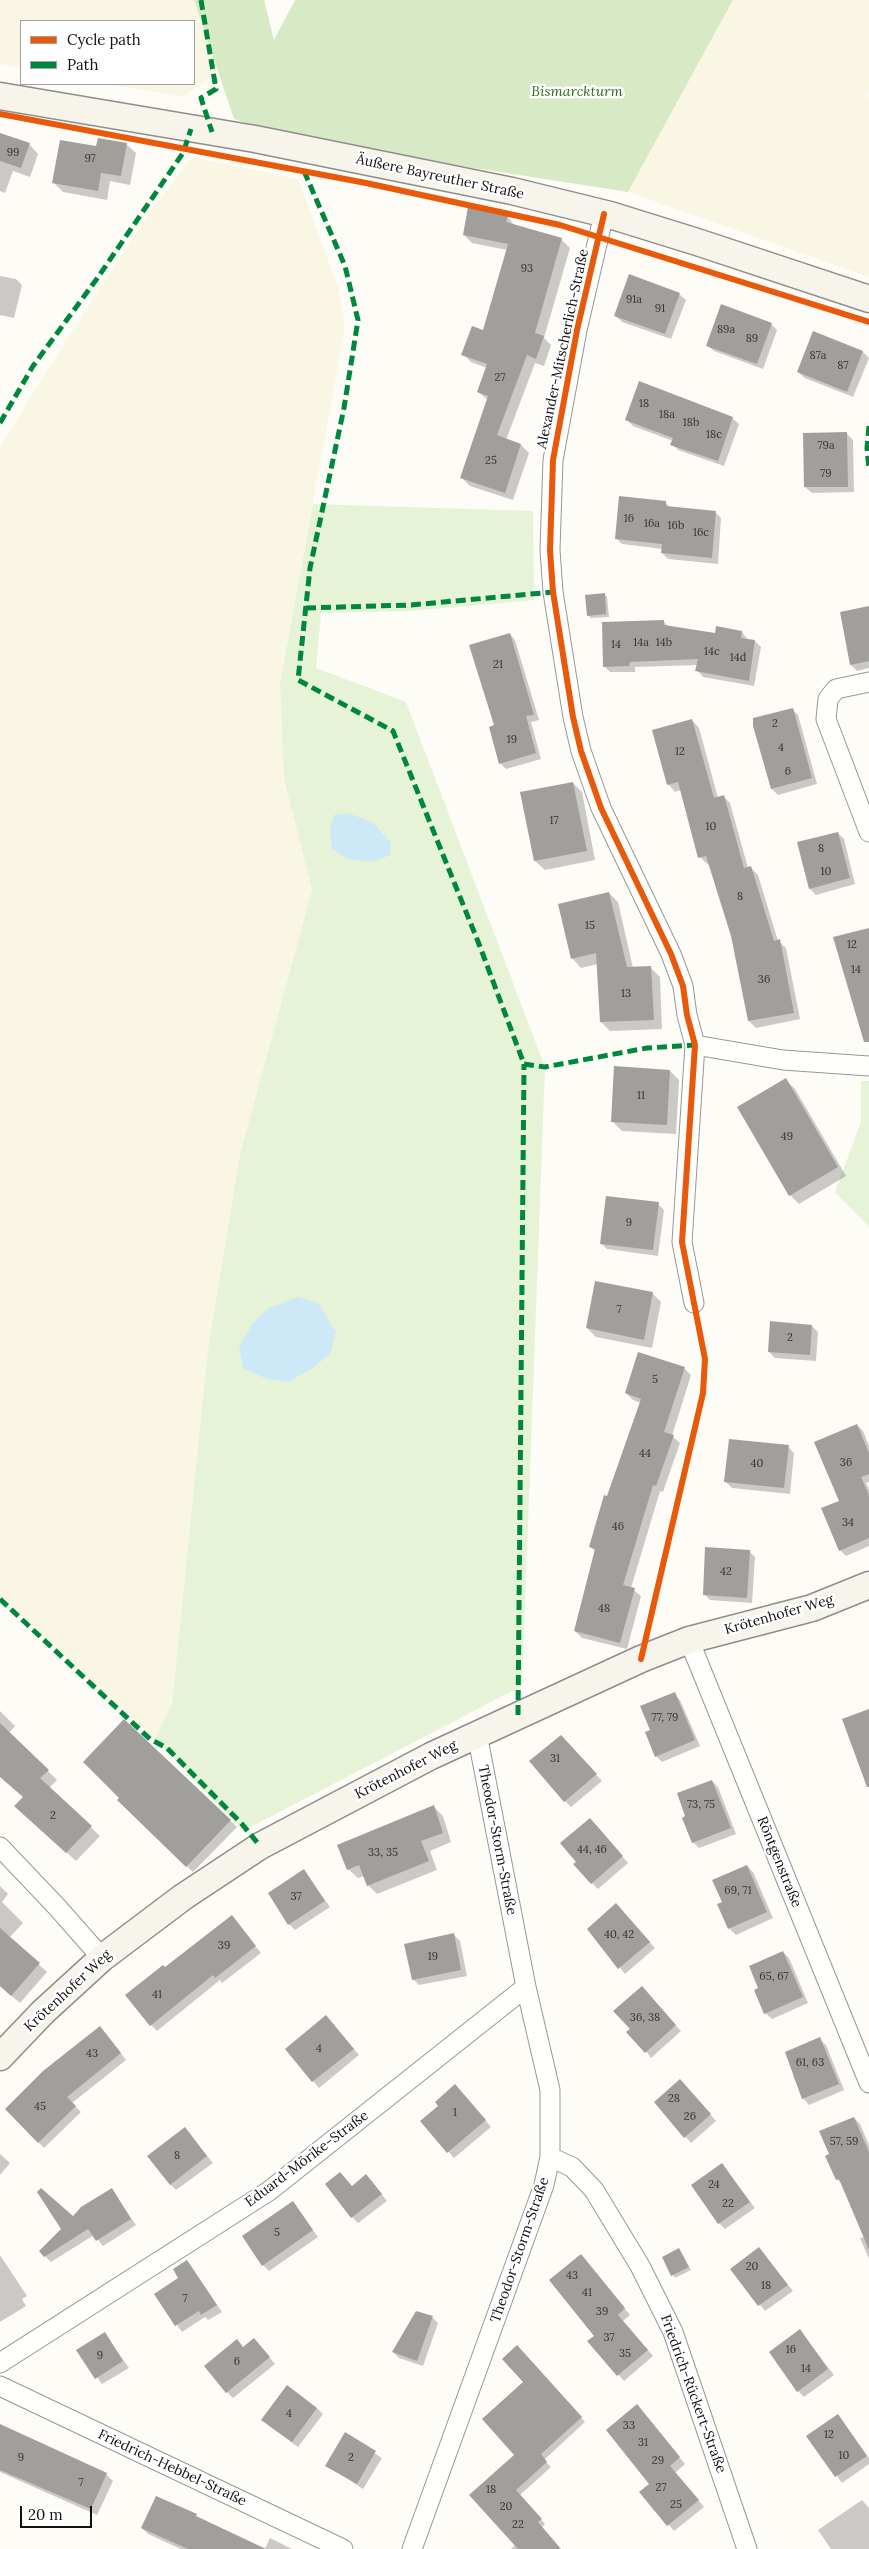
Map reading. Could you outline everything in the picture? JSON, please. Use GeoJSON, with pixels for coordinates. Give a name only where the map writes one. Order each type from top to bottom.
{"type":"FeatureCollection","features":[{"type":"Feature","properties":{"kind":"street","name":"Äußere Bayreuther Straße"},"geometry":{"type":"LineString","coordinates":[[0,96],[255,139],[512,191],[604,214],[697,242],[869,299]]}},
{"type":"Feature","properties":{"kind":"street","name":"Alexander-Mitscherlich-Straße"},"geometry":{"type":"LineString","coordinates":[[604,214],[577,330],[553,460],[550,550],[553,592],[572,717],[581,751],[601,808],[671,954],[683,986],[687,1016],[695,1045],[682,1242],[694,1303]]}},
{"type":"Feature","properties":{"kind":"street"},"geometry":{"type":"LineString","coordinates":[[869,682],[836,689],[828,699],[826,719],[869,832]]}},
{"type":"Feature","properties":{"kind":"street"},"geometry":{"type":"LineString","coordinates":[[695,1045],[783,1060],[869,1066]]}},
{"type":"Feature","properties":{"kind":"street","name":"Krötenhofer Weg"},"geometry":{"type":"LineString","coordinates":[[0,2057],[43,2012],[102,1958],[183,1897],[260,1846],[477,1734],[641,1659],[689,1640],[812,1608],[869,1585]]}},
{"type":"Feature","properties":{"kind":"street","name":"Röntgenstraße"},"geometry":{"type":"LineString","coordinates":[[689,1640],[869,2083]]}},
{"type":"Feature","properties":{"kind":"street","name":"Theodor-Storm-Straße"},"geometry":{"type":"LineString","coordinates":[[412,2549],[544,2185],[550,2158],[550,2090],[526,1986],[477,1734]]}},
{"type":"Feature","properties":{"kind":"street"},"geometry":{"type":"LineString","coordinates":[[0,1847],[58,1907],[102,1958]]}},
{"type":"Feature","properties":{"kind":"street","name":"Eduard-Mörike-Straße"},"geometry":{"type":"LineString","coordinates":[[0,2363],[269,2191],[526,1986]]}},
{"type":"Feature","properties":{"kind":"street","name":"Friedrich-Rückert-Straße"},"geometry":{"type":"LineString","coordinates":[[550,2158],[572,2168],[594,2190],[640,2266],[673,2332],[748,2549]]}},
{"type":"Feature","properties":{"kind":"street","name":"Friedrich-Hebbel-Straße"},"geometry":{"type":"LineString","coordinates":[[0,2386],[343,2549]]}},
{"type":"Feature","properties":{"kind":"shaded area"},"geometry":{"type":"Polygon","coordinates":[[[0,0],[194,0],[218,73],[182,97],[115,85],[195,85],[195,20],[20,20],[20,68],[0,64],[0,0]]]}},
{"type":"Feature","properties":{"kind":"shaded area"},"geometry":{"type":"Polygon","coordinates":[[[733,0],[869,0],[869,91],[866,96],[869,97],[869,277],[628,192],[733,0]]]}},
{"type":"Feature","properties":{"kind":"shaded area"},"geometry":{"type":"Polygon","coordinates":[[[192,157],[298,179],[339,289],[345,328],[280,683],[284,779],[312,890],[240,1154],[208,1349],[172,1703],[155,1739],[0,1596],[0,447],[44,375],[142,224],[192,157]]]}},
{"type":"Feature","properties":{"kind":"green space","name":"Bismarckturm"},"geometry":{"type":"Polygon","coordinates":[[[194,0],[264,0],[274,40],[295,0],[733,0],[628,192],[314,143],[234,119],[194,0]]]}},
{"type":"Feature","properties":{"kind":"green space"},"geometry":{"type":"Polygon","coordinates":[[[313,504],[533,511],[534,600],[411,611],[321,613],[316,668],[406,702],[545,1067],[522,1686],[243,1831],[155,1739],[172,1703],[208,1349],[240,1154],[312,890],[284,779],[280,683],[313,504]]]}},
{"type":"Feature","properties":{"kind":"green space"},"geometry":{"type":"Polygon","coordinates":[[[861,1081],[869,1081],[869,1227],[835,1192],[861,1122],[861,1081]]]}},
{"type":"Feature","properties":{"kind":"water"},"geometry":{"type":"Polygon","coordinates":[[[348,813],[372,822],[391,843],[390,855],[373,862],[348,859],[332,849],[330,829],[334,815],[348,813]]]}},
{"type":"Feature","properties":{"kind":"water"},"geometry":{"type":"Polygon","coordinates":[[[298,1297],[318,1303],[336,1332],[330,1354],[311,1369],[288,1382],[267,1379],[243,1368],[239,1347],[253,1323],[269,1308],[298,1297]]]}},
{"type":"Feature","properties":{"kind":"building"},"geometry":{"type":"Polygon","coordinates":[[[0,133],[30,143],[21,168],[0,161],[0,133]]]}},
{"type":"Feature","properties":{"kind":"building"},"geometry":{"type":"Polygon","coordinates":[[[98,138],[127,143],[121,176],[101,173],[98,191],[52,183],[60,140],[96,146],[98,138]]]}},
{"type":"Feature","properties":{"kind":"building"},"geometry":{"type":"Polygon","coordinates":[[[468,207],[508,215],[506,222],[562,238],[535,333],[544,336],[536,359],[527,355],[497,435],[521,444],[505,493],[460,478],[488,396],[477,392],[487,364],[461,355],[472,326],[483,330],[508,244],[463,235],[468,207]]]}},
{"type":"Feature","properties":{"kind":"building"},"geometry":{"type":"Polygon","coordinates":[[[629,274],[680,293],[665,334],[614,316],[629,274]]]}},
{"type":"Feature","properties":{"kind":"building"},"geometry":{"type":"Polygon","coordinates":[[[721,304],[772,323],[757,364],[706,346],[721,304]]]}},
{"type":"Feature","properties":{"kind":"building"},"geometry":{"type":"Polygon","coordinates":[[[813,331],[863,351],[847,392],[797,372],[813,331]]]}},
{"type":"Feature","properties":{"kind":"building"},"geometry":{"type":"Polygon","coordinates":[[[639,381],[733,417],[718,461],[670,445],[673,438],[625,420],[639,381]]]}},
{"type":"Feature","properties":{"kind":"building"},"geometry":{"type":"Polygon","coordinates":[[[847,432],[848,487],[804,487],[803,433],[847,432]]]}},
{"type":"Feature","properties":{"kind":"building"},"geometry":{"type":"Polygon","coordinates":[[[619,496],[666,501],[666,506],[716,511],[712,558],[661,553],[662,544],[615,539],[619,496]]]}},
{"type":"Feature","properties":{"kind":"building"},"geometry":{"type":"Polygon","coordinates":[[[605,593],[606,614],[587,616],[585,595],[605,593]]]}},
{"type":"Feature","properties":{"kind":"building"},"geometry":{"type":"Polygon","coordinates":[[[869,606],[869,661],[850,665],[840,612],[869,606]]]}},
{"type":"Feature","properties":{"kind":"building"},"geometry":{"type":"Polygon","coordinates":[[[664,620],[664,625],[715,633],[716,626],[742,631],[741,638],[755,640],[749,681],[695,671],[698,659],[630,662],[629,666],[603,667],[602,622],[664,620]]]}},
{"type":"Feature","properties":{"kind":"building"},"geometry":{"type":"Polygon","coordinates":[[[510,633],[534,715],[526,716],[536,753],[499,764],[489,727],[494,725],[469,645],[510,633]]]}},
{"type":"Feature","properties":{"kind":"building"},"geometry":{"type":"Polygon","coordinates":[[[793,708],[812,778],[771,789],[753,726],[753,718],[793,708]]]}},
{"type":"Feature","properties":{"kind":"building"},"geometry":{"type":"Polygon","coordinates":[[[692,719],[714,798],[724,795],[744,868],[751,866],[774,941],[780,939],[794,1013],[748,1021],[731,936],[706,856],[698,858],[678,782],[667,785],[652,730],[692,719]]]}},
{"type":"Feature","properties":{"kind":"building"},"geometry":{"type":"Polygon","coordinates":[[[573,782],[587,851],[534,861],[520,792],[573,782]]]}},
{"type":"Feature","properties":{"kind":"building"},"geometry":{"type":"Polygon","coordinates":[[[838,832],[850,878],[809,889],[797,842],[838,832]]]}},
{"type":"Feature","properties":{"kind":"building"},"geometry":{"type":"Polygon","coordinates":[[[609,892],[627,967],[651,966],[654,1020],[600,1022],[596,953],[571,959],[558,904],[609,892]]]}},
{"type":"Feature","properties":{"kind":"building"},"geometry":{"type":"Polygon","coordinates":[[[869,928],[869,1042],[864,1042],[833,937],[869,928]]]}},
{"type":"Feature","properties":{"kind":"building"},"geometry":{"type":"Polygon","coordinates":[[[614,1066],[670,1070],[667,1125],[611,1122],[614,1066]]]}},
{"type":"Feature","properties":{"kind":"building"},"geometry":{"type":"Polygon","coordinates":[[[786,1078],[838,1167],[789,1196],[737,1107],[786,1078]]]}},
{"type":"Feature","properties":{"kind":"building"},"geometry":{"type":"Polygon","coordinates":[[[606,1196],[659,1202],[653,1250],[600,1244],[606,1196]]]}},
{"type":"Feature","properties":{"kind":"building"},"geometry":{"type":"Polygon","coordinates":[[[595,1281],[653,1292],[644,1340],[586,1328],[595,1281]]]}},
{"type":"Feature","properties":{"kind":"building"},"geometry":{"type":"Polygon","coordinates":[[[770,1321],[812,1325],[810,1355],[768,1352],[770,1321]]]}},
{"type":"Feature","properties":{"kind":"building"},"geometry":{"type":"Polygon","coordinates":[[[638,1352],[685,1367],[664,1432],[674,1435],[656,1486],[653,1485],[623,1585],[635,1588],[620,1643],[574,1631],[595,1549],[589,1547],[604,1495],[607,1496],[641,1399],[625,1393],[638,1352]]]}},
{"type":"Feature","properties":{"kind":"building"},"geometry":{"type":"Polygon","coordinates":[[[857,1424],[869,1453],[869,1474],[861,1477],[869,1495],[869,1538],[839,1551],[821,1508],[839,1501],[814,1442],[857,1424]]]}},
{"type":"Feature","properties":{"kind":"building"},"geometry":{"type":"Polygon","coordinates":[[[729,1439],[789,1445],[784,1488],[724,1482],[729,1439]]]}},
{"type":"Feature","properties":{"kind":"building"},"geometry":{"type":"Polygon","coordinates":[[[705,1547],[750,1550],[747,1598],[703,1595],[705,1547]]]}},
{"type":"Feature","properties":{"kind":"building"},"geometry":{"type":"Polygon","coordinates":[[[675,1692],[695,1740],[655,1757],[645,1732],[650,1730],[640,1706],[675,1692]]]}},
{"type":"Feature","properties":{"kind":"building"},"geometry":{"type":"Polygon","coordinates":[[[869,1709],[869,1787],[867,1787],[842,1719],[869,1709]]]}},
{"type":"Feature","properties":{"kind":"building"},"geometry":{"type":"Polygon","coordinates":[[[124,1719],[231,1820],[186,1867],[117,1800],[119,1798],[83,1762],[124,1719]]]}},
{"type":"Feature","properties":{"kind":"building"},"geometry":{"type":"Polygon","coordinates":[[[0,1723],[49,1770],[40,1778],[92,1826],[66,1853],[14,1806],[23,1797],[0,1777],[0,1723]]]}},
{"type":"Feature","properties":{"kind":"building"},"geometry":{"type":"Polygon","coordinates":[[[561,1735],[597,1774],[564,1802],[529,1761],[561,1735]]]}},
{"type":"Feature","properties":{"kind":"building"},"geometry":{"type":"Polygon","coordinates":[[[712,1780],[731,1828],[692,1843],[682,1818],[685,1816],[677,1793],[712,1780]]]}},
{"type":"Feature","properties":{"kind":"building"},"geometry":{"type":"Polygon","coordinates":[[[434,1805],[443,1833],[421,1841],[429,1861],[367,1886],[359,1865],[347,1870],[337,1845],[434,1805]]]}},
{"type":"Feature","properties":{"kind":"building"},"geometry":{"type":"Polygon","coordinates":[[[590,1818],[623,1856],[591,1884],[573,1864],[576,1862],[560,1843],[590,1818]]]}},
{"type":"Feature","properties":{"kind":"building"},"geometry":{"type":"Polygon","coordinates":[[[747,1865],[767,1912],[728,1929],[717,1904],[722,1902],[712,1880],[747,1865]]]}},
{"type":"Feature","properties":{"kind":"building"},"geometry":{"type":"Polygon","coordinates":[[[304,1869],[325,1901],[288,1925],[268,1893],[304,1869]]]}},
{"type":"Feature","properties":{"kind":"building"},"geometry":{"type":"Polygon","coordinates":[[[616,1903],[650,1942],[618,1969],[587,1929],[616,1903]]]}},
{"type":"Feature","properties":{"kind":"building"},"geometry":{"type":"Polygon","coordinates":[[[232,1915],[256,1946],[215,1978],[213,1975],[150,2026],[125,1995],[163,1965],[165,1967],[232,1915]]]}},
{"type":"Feature","properties":{"kind":"building"},"geometry":{"type":"Polygon","coordinates":[[[0,1928],[40,1963],[11,1996],[0,1986],[0,1928]]]}},
{"type":"Feature","properties":{"kind":"building"},"geometry":{"type":"Polygon","coordinates":[[[454,1933],[461,1970],[412,1980],[404,1944],[454,1933]]]}},
{"type":"Feature","properties":{"kind":"building"},"geometry":{"type":"Polygon","coordinates":[[[783,1951],[803,1997],[764,2014],[754,1990],[758,1988],[749,1966],[783,1951]]]}},
{"type":"Feature","properties":{"kind":"building"},"geometry":{"type":"Polygon","coordinates":[[[642,1986],[676,2025],[645,2053],[626,2032],[630,2029],[613,2011],[642,1986]]]}},
{"type":"Feature","properties":{"kind":"building"},"geometry":{"type":"Polygon","coordinates":[[[326,2015],[354,2049],[312,2082],[285,2049],[326,2015]]]}},
{"type":"Feature","properties":{"kind":"building"},"geometry":{"type":"Polygon","coordinates":[[[100,2026],[121,2053],[67,2097],[76,2106],[38,2143],[5,2109],[43,2071],[100,2026]]]}},
{"type":"Feature","properties":{"kind":"building"},"geometry":{"type":"Polygon","coordinates":[[[820,2037],[839,2084],[802,2099],[785,2052],[820,2037]]]}},
{"type":"Feature","properties":{"kind":"building"},"geometry":{"type":"Polygon","coordinates":[[[680,2079],[711,2114],[684,2138],[654,2102],[680,2079]]]}},
{"type":"Feature","properties":{"kind":"building"},"geometry":{"type":"Polygon","coordinates":[[[455,2084],[486,2120],[447,2153],[420,2121],[438,2106],[435,2102],[455,2084]]]}},
{"type":"Feature","properties":{"kind":"building"},"geometry":{"type":"Polygon","coordinates":[[[854,2117],[869,2152],[869,2250],[839,2179],[836,2180],[825,2156],[829,2154],[819,2131],[854,2117]]]}},
{"type":"Feature","properties":{"kind":"building"},"geometry":{"type":"Polygon","coordinates":[[[185,2127],[207,2156],[170,2185],[147,2156],[185,2127]]]}},
{"type":"Feature","properties":{"kind":"building"},"geometry":{"type":"Polygon","coordinates":[[[722,2163],[750,2202],[718,2224],[691,2185],[722,2163]]]}},
{"type":"Feature","properties":{"kind":"building"},"geometry":{"type":"Polygon","coordinates":[[[340,2172],[352,2186],[366,2174],[382,2194],[351,2218],[325,2184],[340,2172]]]}},
{"type":"Feature","properties":{"kind":"building"},"geometry":{"type":"Polygon","coordinates":[[[41,2188],[73,2216],[81,2207],[112,2188],[131,2219],[96,2241],[88,2229],[44,2257],[39,2251],[61,2229],[37,2192],[41,2188]]]}},
{"type":"Feature","properties":{"kind":"building"},"geometry":{"type":"Polygon","coordinates":[[[293,2201],[313,2230],[262,2266],[242,2236],[293,2201]]]}},
{"type":"Feature","properties":{"kind":"building"},"geometry":{"type":"Polygon","coordinates":[[[759,2247],[788,2285],[758,2306],[730,2269],[759,2247]]]}},
{"type":"Feature","properties":{"kind":"building"},"geometry":{"type":"Polygon","coordinates":[[[679,2248],[689,2267],[671,2276],[662,2257],[679,2248]]]}},
{"type":"Feature","properties":{"kind":"building"},"geometry":{"type":"Polygon","coordinates":[[[581,2254],[625,2308],[618,2315],[648,2350],[617,2376],[587,2341],[594,2336],[549,2280],[581,2254]]]}},
{"type":"Feature","properties":{"kind":"building"},"geometry":{"type":"Polygon","coordinates":[[[187,2260],[217,2305],[201,2315],[199,2311],[175,2326],[154,2294],[178,2278],[173,2269],[187,2260]]]}},
{"type":"Feature","properties":{"kind":"building"},"geometry":{"type":"Polygon","coordinates":[[[416,2311],[433,2316],[417,2361],[392,2352],[416,2311]]]}},
{"type":"Feature","properties":{"kind":"building"},"geometry":{"type":"Polygon","coordinates":[[[800,2329],[828,2369],[797,2392],[769,2352],[800,2329]]]}},
{"type":"Feature","properties":{"kind":"building"},"geometry":{"type":"Polygon","coordinates":[[[105,2332],[123,2361],[95,2379],[76,2350],[105,2332]]]}},
{"type":"Feature","properties":{"kind":"building"},"geometry":{"type":"Polygon","coordinates":[[[254,2338],[270,2357],[226,2393],[204,2366],[237,2339],[243,2347],[254,2338]]]}},
{"type":"Feature","properties":{"kind":"building"},"geometry":{"type":"Polygon","coordinates":[[[517,2345],[582,2417],[541,2454],[547,2462],[516,2490],[542,2519],[538,2522],[561,2549],[518,2549],[469,2495],[514,2455],[482,2419],[523,2382],[502,2359],[517,2345]]]}},
{"type":"Feature","properties":{"kind":"building"},"geometry":{"type":"Polygon","coordinates":[[[287,2385],[317,2408],[292,2442],[261,2420],[287,2385]]]}},
{"type":"Feature","properties":{"kind":"building"},"geometry":{"type":"Polygon","coordinates":[[[637,2404],[680,2457],[670,2466],[699,2500],[667,2526],[639,2492],[649,2484],[606,2430],[637,2404]]]}},
{"type":"Feature","properties":{"kind":"building"},"geometry":{"type":"Polygon","coordinates":[[[838,2414],[867,2456],[835,2477],[806,2436],[838,2414]]]}},
{"type":"Feature","properties":{"kind":"building"},"geometry":{"type":"Polygon","coordinates":[[[0,2424],[107,2473],[91,2509],[0,2470],[0,2424]]]}},
{"type":"Feature","properties":{"kind":"building"},"geometry":{"type":"Polygon","coordinates":[[[345,2432],[376,2451],[357,2484],[325,2466],[345,2432]]]}},
{"type":"Feature","properties":{"kind":"building"},"geometry":{"type":"Polygon","coordinates":[[[156,2496],[197,2514],[196,2516],[266,2549],[188,2549],[141,2528],[156,2496]]]}},
{"type":"Feature","properties":{"kind":"marked path"},"geometry":{"type":"LineString","coordinates":[[201,0],[216,89],[201,98],[212,132]]}},
{"type":"Feature","properties":{"kind":"marked path"},"geometry":{"type":"LineString","coordinates":[[0,423],[33,366],[96,280],[183,153],[191,129]]}},
{"type":"Feature","properties":{"kind":"marked path"},"geometry":{"type":"LineString","coordinates":[[304,171],[345,266],[358,320],[344,408],[310,568],[298,680],[393,731],[479,944],[524,1064],[545,1067],[647,1048],[695,1045]]}},
{"type":"Feature","properties":{"kind":"marked path"},"geometry":{"type":"LineString","coordinates":[[869,426],[867,448],[869,469]]}},
{"type":"Feature","properties":{"kind":"marked path"},"geometry":{"type":"LineString","coordinates":[[306,608],[411,605],[553,592]]}},
{"type":"Feature","properties":{"kind":"marked path"},"geometry":{"type":"LineString","coordinates":[[518,1715],[524,1064]]}},
{"type":"Feature","properties":{"kind":"marked path"},"geometry":{"type":"LineString","coordinates":[[0,1599],[150,1739],[167,1748],[242,1824],[260,1846]]}},
{"type":"Feature","properties":{"kind":"cycle path"},"geometry":{"type":"LineString","coordinates":[[0,114],[366,183],[560,225],[869,322]]}},
{"type":"Feature","properties":{"kind":"cycle path"},"geometry":{"type":"LineString","coordinates":[[604,214],[577,330],[553,460],[550,550],[553,592],[573,717],[581,751],[601,808],[671,954],[683,986],[687,1015],[695,1045],[682,1242],[705,1359],[703,1393],[641,1659]]}}]}
